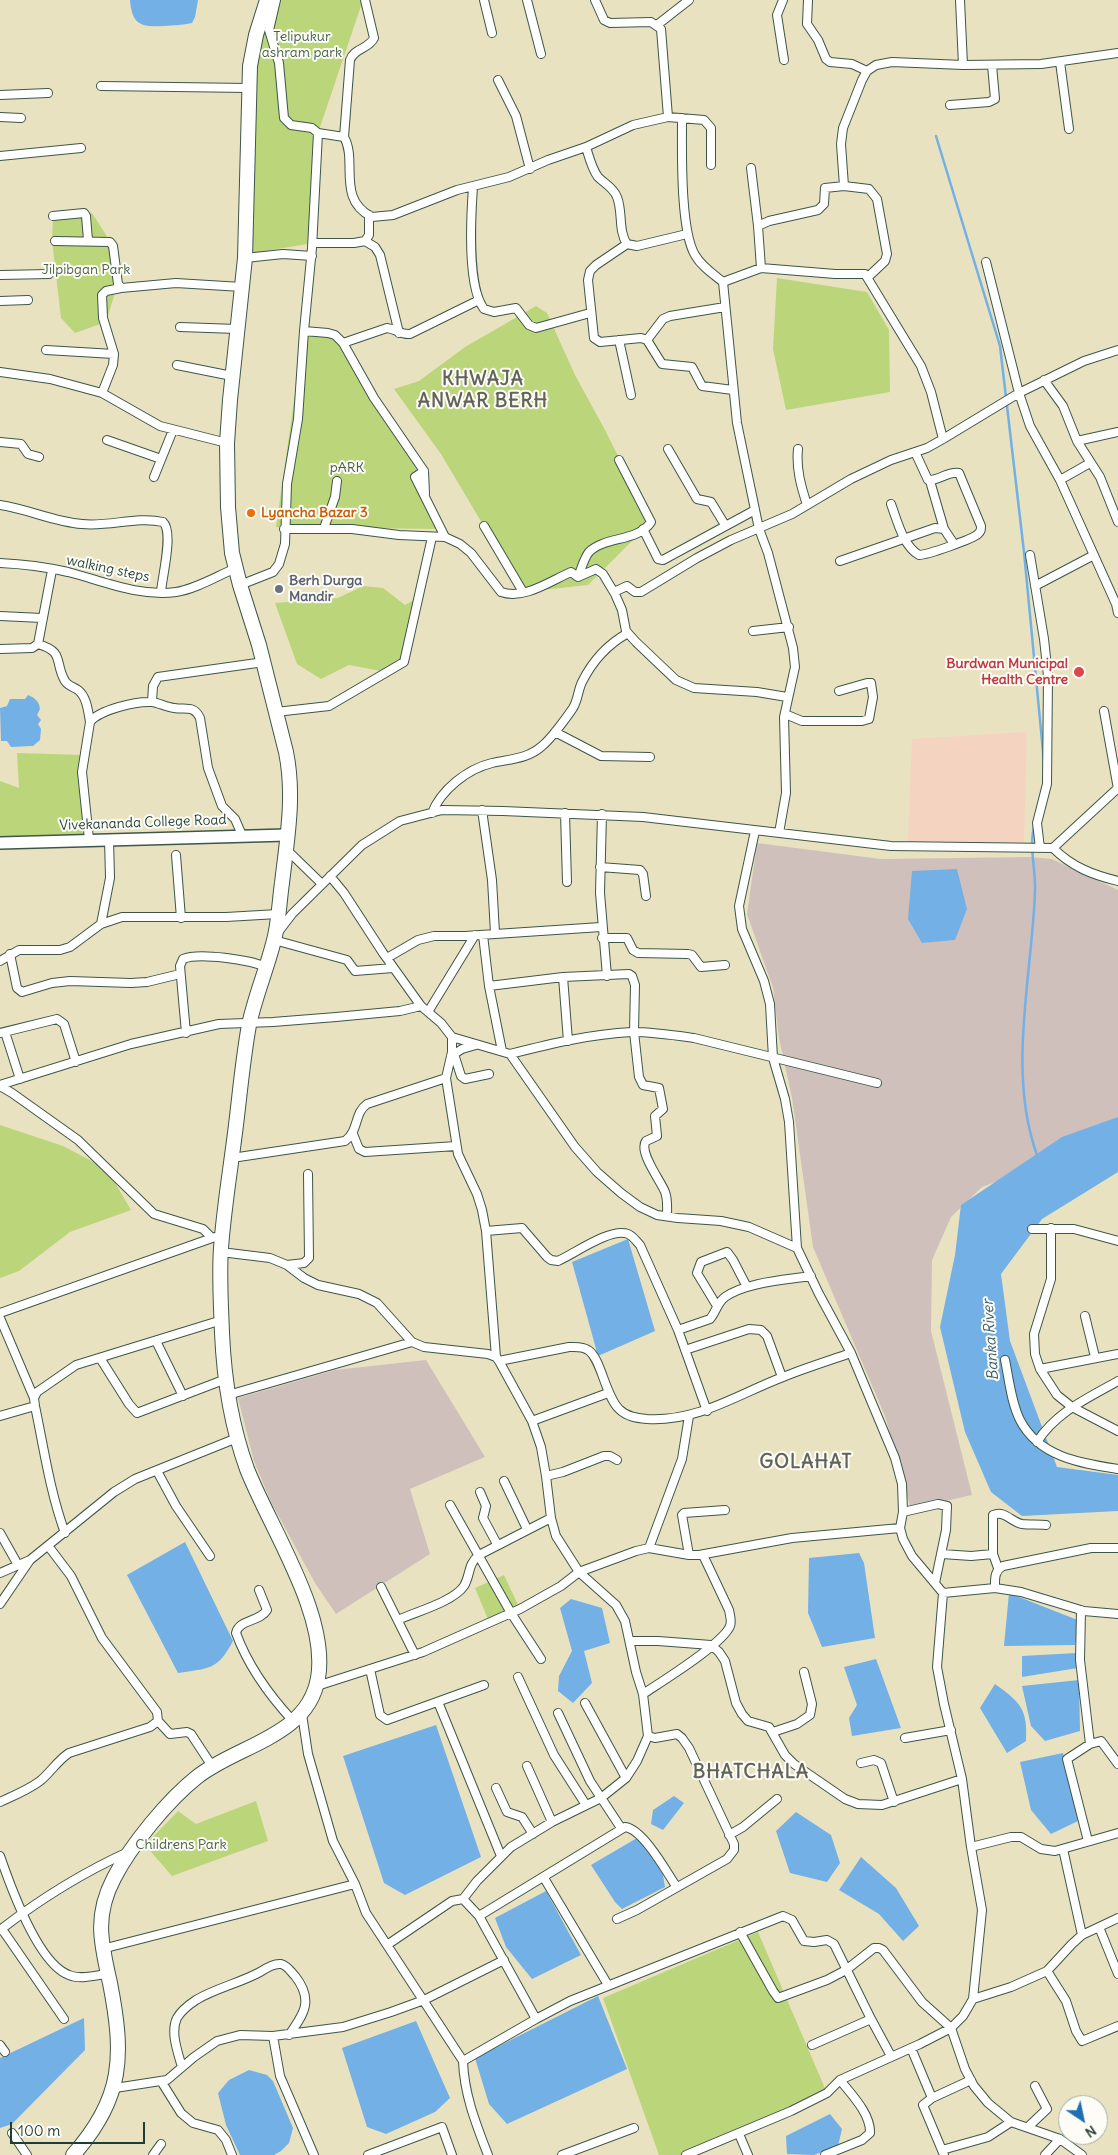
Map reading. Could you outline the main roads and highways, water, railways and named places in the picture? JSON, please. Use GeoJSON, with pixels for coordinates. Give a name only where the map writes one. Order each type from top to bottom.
{"type":"FeatureCollection","features":[{"type":"Feature","properties":{"kind":"highway"},"geometry":{"type":"LineString","coordinates":[[73,2155],[98,2123],[115,2088],[118,2072],[117,2029],[102,1949],[100,1924],[102,1907],[116,1873],[132,1850],[183,1789],[212,1766],[270,1736],[298,1717],[317,1686],[319,1670],[317,1637],[308,1605],[254,1487],[237,1438],[226,1379],[222,1320],[221,1252],[217,1237],[232,1158],[249,1023],[275,939],[287,842],[290,797],[289,768],[264,662],[240,585],[229,527],[227,443],[232,376],[245,258],[248,88],[252,50],[267,0]]}},
{"type":"Feature","properties":{"kind":"water"},"geometry":{"type":"Polygon","coordinates":[[[130,0],[198,0],[192,23],[150,26],[136,20],[131,9],[130,0]]]}},
{"type":"Feature","properties":{"kind":"water"},"geometry":{"type":"Polygon","coordinates":[[[28,695],[33,697],[39,704],[40,709],[37,715],[41,720],[38,724],[41,729],[40,740],[33,746],[11,747],[7,741],[1,741],[0,708],[7,706],[10,699],[25,699],[28,695]]]}},
{"type":"Feature","properties":{"kind":"water"},"geometry":{"type":"Polygon","coordinates":[[[957,869],[967,909],[955,940],[922,943],[908,919],[912,871],[957,869]]]}},
{"type":"Feature","properties":{"kind":"water","name":"Banka River"},"geometry":{"type":"Polygon","coordinates":[[[1118,1117],[1118,1172],[1042,1219],[1001,1274],[1010,1341],[1057,1467],[1118,1475],[1118,1511],[1022,1516],[991,1492],[965,1432],[940,1327],[955,1255],[961,1205],[1062,1137],[1118,1117]]]}},
{"type":"Feature","properties":{"kind":"water"},"geometry":{"type":"Polygon","coordinates":[[[628,1239],[655,1331],[598,1356],[572,1262],[628,1239]]]}},
{"type":"Feature","properties":{"kind":"water"},"geometry":{"type":"Polygon","coordinates":[[[185,1542],[233,1641],[217,1663],[205,1669],[178,1673],[127,1575],[185,1542]]]}},
{"type":"Feature","properties":{"kind":"water"},"geometry":{"type":"Polygon","coordinates":[[[859,1553],[864,1563],[875,1638],[822,1647],[808,1613],[809,1558],[859,1553]]]}},
{"type":"Feature","properties":{"kind":"water"},"geometry":{"type":"Polygon","coordinates":[[[1009,1593],[1080,1621],[1075,1645],[1004,1646],[1009,1593]]]}},
{"type":"Feature","properties":{"kind":"water"},"geometry":{"type":"Polygon","coordinates":[[[571,1599],[602,1608],[610,1643],[584,1651],[592,1683],[573,1703],[558,1691],[559,1676],[572,1651],[560,1608],[571,1599]]]}},
{"type":"Feature","properties":{"kind":"water"},"geometry":{"type":"Polygon","coordinates":[[[1077,1653],[1078,1668],[1022,1677],[1022,1656],[1077,1653]]]}},
{"type":"Feature","properties":{"kind":"water"},"geometry":{"type":"Polygon","coordinates":[[[876,1659],[901,1728],[852,1736],[849,1718],[857,1705],[844,1667],[876,1659]]]}},
{"type":"Feature","properties":{"kind":"water"},"geometry":{"type":"Polygon","coordinates":[[[1079,1680],[1080,1731],[1045,1741],[1031,1726],[1022,1686],[1079,1680]]]}},
{"type":"Feature","properties":{"kind":"water"},"geometry":{"type":"Polygon","coordinates":[[[995,1684],[1011,1696],[1021,1707],[1026,1721],[1026,1741],[1007,1753],[980,1708],[995,1684]]]}},
{"type":"Feature","properties":{"kind":"water"},"geometry":{"type":"Polygon","coordinates":[[[436,1725],[481,1857],[405,1895],[384,1883],[343,1756],[436,1725]]]}},
{"type":"Feature","properties":{"kind":"water"},"geometry":{"type":"Polygon","coordinates":[[[1063,1753],[1078,1821],[1051,1834],[1031,1810],[1020,1762],[1063,1753]]]}},
{"type":"Feature","properties":{"kind":"water"},"geometry":{"type":"Polygon","coordinates":[[[674,1796],[684,1803],[663,1830],[651,1824],[653,1810],[674,1796]]]}},
{"type":"Feature","properties":{"kind":"water"},"geometry":{"type":"Polygon","coordinates":[[[796,1812],[831,1835],[840,1863],[827,1882],[790,1873],[776,1831],[796,1812]]]}},
{"type":"Feature","properties":{"kind":"water"},"geometry":{"type":"Polygon","coordinates":[[[637,1838],[662,1869],[665,1887],[622,1909],[615,1902],[591,1865],[637,1838]]]}},
{"type":"Feature","properties":{"kind":"water"},"geometry":{"type":"Polygon","coordinates":[[[861,1857],[896,1888],[919,1926],[903,1941],[879,1914],[839,1890],[861,1857]]]}},
{"type":"Feature","properties":{"kind":"water"},"geometry":{"type":"Polygon","coordinates":[[[546,1891],[581,1955],[532,1979],[506,1947],[495,1918],[546,1891]]]}},
{"type":"Feature","properties":{"kind":"water"},"geometry":{"type":"Polygon","coordinates":[[[598,1996],[627,2069],[507,2124],[489,2104],[475,2058],[598,1996]]]}},
{"type":"Feature","properties":{"kind":"water"},"geometry":{"type":"Polygon","coordinates":[[[84,2018],[85,2050],[12,2124],[0,2128],[0,2058],[84,2018]]]}},
{"type":"Feature","properties":{"kind":"water"},"geometry":{"type":"Polygon","coordinates":[[[416,2021],[450,2098],[435,2112],[386,2134],[367,2127],[342,2048],[416,2021]]]}},
{"type":"Feature","properties":{"kind":"water"},"geometry":{"type":"Polygon","coordinates":[[[249,2070],[267,2075],[273,2081],[293,2128],[289,2143],[274,2155],[240,2155],[226,2125],[218,2093],[229,2080],[249,2070]]]}},
{"type":"Feature","properties":{"kind":"water"},"geometry":{"type":"Polygon","coordinates":[[[830,2114],[842,2129],[838,2146],[814,2155],[787,2154],[786,2136],[830,2114]]]}},
{"type":"Feature","properties":{"kind":"waterway"},"geometry":{"type":"LineString","coordinates":[[936,136],[1000,346],[1024,552],[1044,762]]}},
{"type":"Feature","properties":{"kind":"waterway"},"geometry":{"type":"LineString","coordinates":[[1035,823],[1032,840],[1035,891],[1022,1057],[1028,1123],[1037,1155]]}},
{"type":"Feature","properties":{"kind":"place","name":"Lyancha Bazar 3"},"geometry":{"type":"Point","coordinates":[251,513]}},
{"type":"Feature","properties":{"kind":"place","name":"Berh Durga Mandir"},"geometry":{"type":"Point","coordinates":[279,589]}},
{"type":"Feature","properties":{"kind":"place","name":"Burdwan Municipal Health Centre"},"geometry":{"type":"Point","coordinates":[1079,672]}},
{"type":"Feature","properties":{"kind":"district","name":"KHWAJA ANWAR BERH"},"geometry":{"type":"Point","coordinates":[483,391]}},
{"type":"Feature","properties":{"kind":"district","name":"GOLAHAT"},"geometry":{"type":"Point","coordinates":[806,1463]}},
{"type":"Feature","properties":{"kind":"district","name":"BHATCHALA"},"geometry":{"type":"Point","coordinates":[751,1773]}},
{"type":"Feature","properties":{"kind":"park label","name":"Telipukur ashram park"},"geometry":{"type":"Point","coordinates":[302,46]}},
{"type":"Feature","properties":{"kind":"park label","name":"Jilpibgan Park"},"geometry":{"type":"Point","coordinates":[86,270]}},
{"type":"Feature","properties":{"kind":"park label","name":"pARK"},"geometry":{"type":"Point","coordinates":[347,468]}},
{"type":"Feature","properties":{"kind":"park label","name":"Childrens Park"},"geometry":{"type":"Point","coordinates":[181,1845]}}]}
